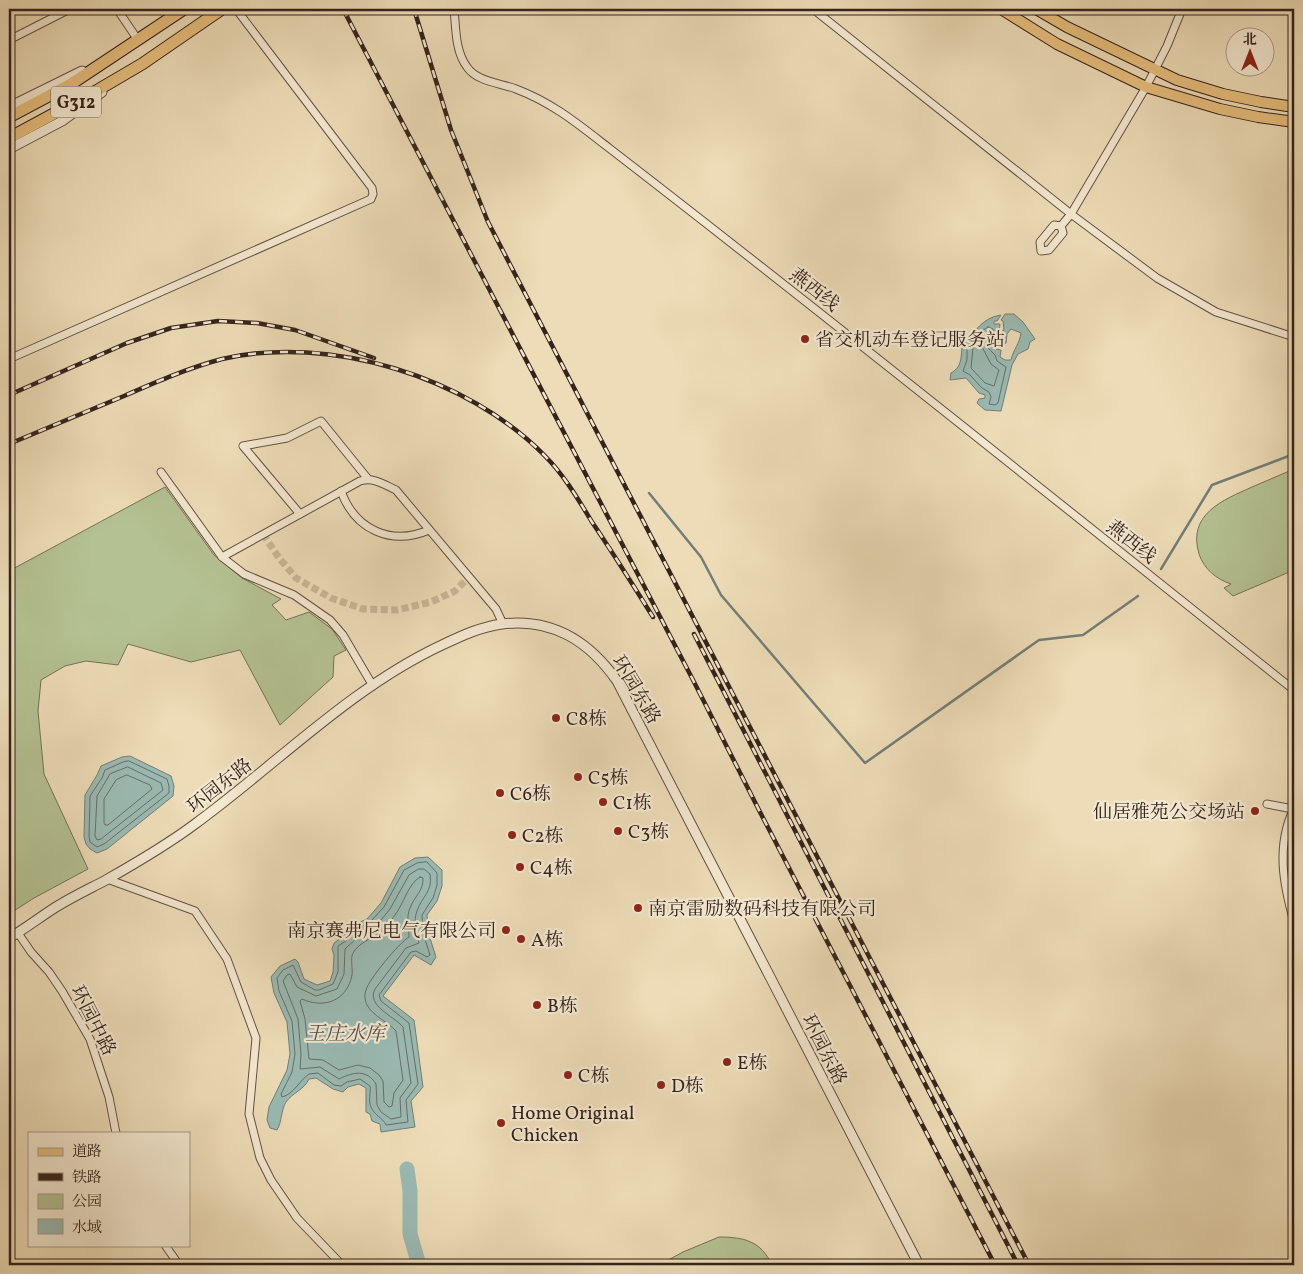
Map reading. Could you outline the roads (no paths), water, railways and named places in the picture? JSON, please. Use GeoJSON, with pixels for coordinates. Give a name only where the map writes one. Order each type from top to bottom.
{"type":"FeatureCollection","features":[{"type":"Feature","properties":{"kind":"highway","name":"G312"},"geometry":{"type":"LineString","coordinates":[[9,138],[142,64],[222,9]]}},
{"type":"Feature","properties":{"kind":"highway","name":"G312"},"geometry":{"type":"LineString","coordinates":[[9,117],[71,84],[180,11]]}},
{"type":"Feature","properties":{"kind":"main road"},"geometry":{"type":"LineString","coordinates":[[1001,9],[1057,44],[1146,88],[1220,109],[1294,122]]}},
{"type":"Feature","properties":{"kind":"main road"},"geometry":{"type":"LineString","coordinates":[[1036,9],[1067,27],[1177,80],[1223,94],[1294,107]]}},
{"type":"Feature","properties":{"kind":"street"},"geometry":{"type":"LineString","coordinates":[[9,40],[70,9]]}},
{"type":"Feature","properties":{"kind":"street"},"geometry":{"type":"LineString","coordinates":[[116,9],[138,40]]}},
{"type":"Feature","properties":{"kind":"street"},"geometry":{"type":"LineString","coordinates":[[9,359],[371,199],[373,194],[372,188],[236,9]]}},
{"type":"Feature","properties":{"kind":"street","name":"燕西线"},"geometry":{"type":"LineString","coordinates":[[454,9],[460,55],[468,70],[488,81],[514,88],[547,102],[574,121],[713,228],[1294,690]]}},
{"type":"Feature","properties":{"kind":"street"},"geometry":{"type":"LineString","coordinates":[[813,9],[1072,214],[1157,278],[1216,312],[1294,337]]}},
{"type":"Feature","properties":{"kind":"street"},"geometry":{"type":"LineString","coordinates":[[1061,226],[1072,214],[1146,88],[1182,9]]}},
{"type":"Feature","properties":{"kind":"street"},"geometry":{"type":"LineString","coordinates":[[9,107],[121,52]]}},
{"type":"Feature","properties":{"kind":"street"},"geometry":{"type":"LineString","coordinates":[[9,149],[62,121],[142,64]]}},
{"type":"Feature","properties":{"kind":"street"},"geometry":{"type":"LineString","coordinates":[[300,514],[242,446],[287,438],[321,421],[368,479],[396,490],[496,610],[503,624]]}},
{"type":"Feature","properties":{"kind":"street"},"geometry":{"type":"LineString","coordinates":[[161,472],[222,557],[244,574],[294,595],[330,620],[343,635],[373,686]]}},
{"type":"Feature","properties":{"kind":"street"},"geometry":{"type":"LineString","coordinates":[[222,557],[360,481],[368,479]]}},
{"type":"Feature","properties":{"kind":"street"},"geometry":{"type":"LineString","coordinates":[[341,492],[353,514],[372,529],[396,536],[413,536],[429,530]]}},
{"type":"Feature","properties":{"kind":"street","name":"环园东路"},"geometry":{"type":"LineString","coordinates":[[9,938],[56,907],[107,880],[193,826],[344,706],[406,664],[435,648],[484,627],[523,623],[561,631],[594,652],[617,681],[919,1265]]}},
{"type":"Feature","properties":{"kind":"street"},"geometry":{"type":"LineString","coordinates":[[1268,804],[1294,808],[1282,850],[1284,880],[1294,922]]}},
{"type":"Feature","properties":{"kind":"street"},"geometry":{"type":"LineString","coordinates":[[107,880],[195,911],[227,958],[256,1038],[249,1114],[260,1158],[271,1180],[297,1218],[342,1265]]}},
{"type":"Feature","properties":{"kind":"street","name":"环园中路"},"geometry":{"type":"LineString","coordinates":[[18,933],[62,991],[90,1040],[109,1097],[116,1132]]}},
{"type":"Feature","properties":{"kind":"street"},"geometry":{"type":"LineString","coordinates":[[166,1246],[179,1265]]}},
{"type":"Feature","properties":{"kind":"water"},"geometry":{"type":"Polygon","coordinates":[[[1005,314],[1014,314],[1023,322],[1035,339],[1030,342],[1028,349],[1018,354],[1012,365],[1001,411],[985,410],[977,403],[979,399],[985,398],[985,395],[979,393],[966,378],[950,380],[951,373],[960,363],[963,341],[984,322],[1001,315],[997,321],[994,321],[994,324],[1000,324],[999,334],[1002,334],[1004,330],[1003,321],[1001,320],[1005,314]],[[1011,329],[1007,334],[1006,343],[997,345],[996,341],[993,346],[1001,350],[1000,357],[1005,360],[1011,360],[1021,333],[1011,329]]]}},
{"type":"Feature","properties":{"kind":"water"},"geometry":{"type":"Polygon","coordinates":[[[130,756],[171,776],[174,786],[173,796],[107,849],[97,853],[90,849],[84,837],[85,795],[101,766],[122,757],[130,756]]]}},
{"type":"Feature","properties":{"kind":"water","name":"王庄水库"},"geometry":{"type":"Polygon","coordinates":[[[428,857],[442,870],[442,886],[437,901],[427,915],[428,932],[436,957],[431,965],[414,955],[383,996],[414,1020],[423,1087],[411,1101],[415,1127],[381,1132],[380,1124],[372,1121],[370,1114],[366,1112],[366,1088],[359,1084],[348,1087],[343,1092],[333,1089],[316,1078],[309,1079],[286,1102],[277,1130],[270,1128],[267,1120],[269,1107],[287,1070],[290,1054],[287,1022],[274,993],[271,977],[280,966],[295,959],[298,962],[304,979],[317,985],[330,981],[333,972],[334,955],[332,949],[334,943],[353,925],[367,919],[381,903],[400,867],[415,858],[428,857]]]}},
{"type":"Feature","properties":{"kind":"waterway"},"geometry":{"type":"LineString","coordinates":[[1161,569],[1212,485],[1294,454]]}},
{"type":"Feature","properties":{"kind":"waterway"},"geometry":{"type":"LineString","coordinates":[[649,493],[701,557],[721,595],[865,763],[1039,640],[1083,635],[1138,596]]}},
{"type":"Feature","properties":{"kind":"waterway"},"geometry":{"type":"LineString","coordinates":[[407,1169],[410,1191],[410,1234],[419,1265]]}},
{"type":"Feature","properties":{"kind":"tunnel"},"geometry":{"type":"LineString","coordinates":[[263,534],[279,558],[296,578],[331,598],[363,609],[397,610],[431,602],[455,591],[469,577]]}},
{"type":"Feature","properties":{"kind":"railway"},"geometry":{"type":"LineString","coordinates":[[343,9],[692,678],[995,1265]]}},
{"type":"Feature","properties":{"kind":"railway"},"geometry":{"type":"LineString","coordinates":[[414,9],[451,130],[488,222],[1029,1265]]}},
{"type":"Feature","properties":{"kind":"railway"},"geometry":{"type":"LineString","coordinates":[[9,395],[127,343],[171,328],[218,321],[257,323],[295,330],[374,358]]}},
{"type":"Feature","properties":{"kind":"railway"},"geometry":{"type":"LineString","coordinates":[[9,444],[172,376],[222,359],[263,353],[307,352],[351,358],[395,368],[437,384],[477,404],[513,428],[545,456],[570,487],[653,617]]}},
{"type":"Feature","properties":{"kind":"railway"},"geometry":{"type":"LineString","coordinates":[[694,634],[1018,1265]]}},
{"type":"Feature","properties":{"kind":"place","name":"省交机动车登记服务站"},"geometry":{"type":"Point","coordinates":[805,339]}},
{"type":"Feature","properties":{"kind":"place","name":"C8栋"},"geometry":{"type":"Point","coordinates":[556,718]}},
{"type":"Feature","properties":{"kind":"place","name":"C5栋"},"geometry":{"type":"Point","coordinates":[578,777]}},
{"type":"Feature","properties":{"kind":"place","name":"C6栋"},"geometry":{"type":"Point","coordinates":[500,793]}},
{"type":"Feature","properties":{"kind":"place","name":"C1栋"},"geometry":{"type":"Point","coordinates":[603,802]}},
{"type":"Feature","properties":{"kind":"place","name":"仙居雅苑公交场站"},"geometry":{"type":"Point","coordinates":[1255,811]}},
{"type":"Feature","properties":{"kind":"place","name":"C3栋"},"geometry":{"type":"Point","coordinates":[618,831]}},
{"type":"Feature","properties":{"kind":"place","name":"C2栋"},"geometry":{"type":"Point","coordinates":[512,835]}},
{"type":"Feature","properties":{"kind":"place","name":"C4栋"},"geometry":{"type":"Point","coordinates":[520,867]}},
{"type":"Feature","properties":{"kind":"place","name":"南京雷励数码科技有限公司"},"geometry":{"type":"Point","coordinates":[638,908]}},
{"type":"Feature","properties":{"kind":"place","name":"南京赛弗尼电气有限公司"},"geometry":{"type":"Point","coordinates":[506,930]}},
{"type":"Feature","properties":{"kind":"place","name":"A栋"},"geometry":{"type":"Point","coordinates":[521,939]}},
{"type":"Feature","properties":{"kind":"place","name":"B栋"},"geometry":{"type":"Point","coordinates":[537,1005]}},
{"type":"Feature","properties":{"kind":"place","name":"E栋"},"geometry":{"type":"Point","coordinates":[727,1062]}},
{"type":"Feature","properties":{"kind":"place","name":"C栋"},"geometry":{"type":"Point","coordinates":[568,1075]}},
{"type":"Feature","properties":{"kind":"place","name":"D栋"},"geometry":{"type":"Point","coordinates":[661,1085]}},
{"type":"Feature","properties":{"kind":"place","name":"Home Original Chicken"},"geometry":{"type":"Point","coordinates":[501,1123]}}]}
